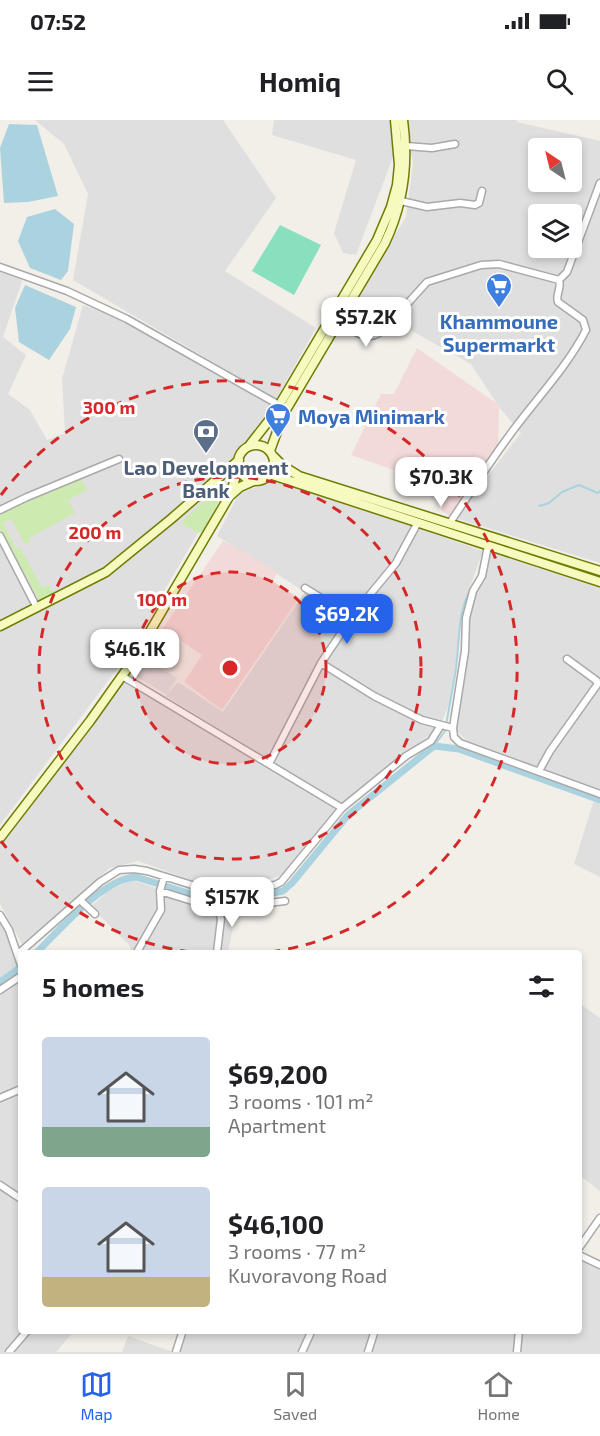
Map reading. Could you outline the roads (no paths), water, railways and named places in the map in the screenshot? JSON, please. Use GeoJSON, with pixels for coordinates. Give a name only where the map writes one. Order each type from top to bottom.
{"type":"FeatureCollection","features":[{"type":"Feature","properties":{"kind":"main road"},"geometry":{"type":"LineString","coordinates":[[231,495],[247,483],[270,474],[274,466],[272,454],[283,415],[338,322],[377,240],[391,207],[399,165],[395,120]]}},
{"type":"Feature","properties":{"kind":"main road"},"geometry":{"type":"LineString","coordinates":[[0,838],[122,676],[189,569],[231,495],[241,454],[279,405],[385,243],[401,201],[405,180],[406,146],[403,120]]}},
{"type":"Feature","properties":{"kind":"main road"},"geometry":{"type":"LineString","coordinates":[[249,446],[261,445],[283,466],[299,476],[600,571]]}},
{"type":"Feature","properties":{"kind":"main road"},"geometry":{"type":"LineString","coordinates":[[239,463],[247,478],[256,480]]}},
{"type":"Feature","properties":{"kind":"main road"},"geometry":{"type":"LineString","coordinates":[[0,626],[106,572],[239,463]]}},
{"type":"Feature","properties":{"kind":"main road"},"geometry":{"type":"LineString","coordinates":[[270,474],[600,582]]}},
{"type":"Feature","properties":{"kind":"street"},"geometry":{"type":"LineString","coordinates":[[406,146],[432,148],[454,144]]}},
{"type":"Feature","properties":{"kind":"street"},"geometry":{"type":"LineString","coordinates":[[559,280],[567,273],[600,183]]}},
{"type":"Feature","properties":{"kind":"street"},"geometry":{"type":"LineString","coordinates":[[401,201],[428,207],[460,203],[476,205],[479,203],[482,191]]}},
{"type":"Feature","properties":{"kind":"street"},"geometry":{"type":"LineString","coordinates":[[338,322],[371,337],[378,335],[427,282],[481,265],[500,264],[559,280]]}},
{"type":"Feature","properties":{"kind":"street"},"geometry":{"type":"LineString","coordinates":[[0,267],[67,291],[127,319],[279,405]]}},
{"type":"Feature","properties":{"kind":"street"},"geometry":{"type":"LineString","coordinates":[[449,524],[586,330],[583,320],[558,302],[561,288],[559,280]]}},
{"type":"Feature","properties":{"kind":"street"},"geometry":{"type":"LineString","coordinates":[[347,300],[389,324]]}},
{"type":"Feature","properties":{"kind":"street"},"geometry":{"type":"LineString","coordinates":[[0,510],[119,459]]}},
{"type":"Feature","properties":{"kind":"street"},"geometry":{"type":"LineString","coordinates":[[269,764],[321,663],[352,617],[396,563],[417,524]]}},
{"type":"Feature","properties":{"kind":"street"},"geometry":{"type":"LineString","coordinates":[[0,536],[37,608]]}},
{"type":"Feature","properties":{"kind":"street"},"geometry":{"type":"LineString","coordinates":[[488,546],[482,576],[473,591],[466,618],[465,651],[453,728],[454,737],[460,743],[600,793]]}},
{"type":"Feature","properties":{"kind":"street"},"geometry":{"type":"LineString","coordinates":[[305,588],[352,617]]}},
{"type":"Feature","properties":{"kind":"street"},"geometry":{"type":"LineString","coordinates":[[539,771],[550,751],[597,685],[593,677],[567,659]]}},
{"type":"Feature","properties":{"kind":"street"},"geometry":{"type":"LineString","coordinates":[[321,663],[374,696],[422,720],[453,728]]}},
{"type":"Feature","properties":{"kind":"street"},"geometry":{"type":"LineString","coordinates":[[122,676],[342,808]]}},
{"type":"Feature","properties":{"kind":"street"},"geometry":{"type":"LineString","coordinates":[[23,950],[99,882],[119,870],[134,869],[164,876],[221,894],[275,885],[286,878],[342,808],[406,756],[431,741],[441,725]]}},
{"type":"Feature","properties":{"kind":"street"},"geometry":{"type":"LineString","coordinates":[[138,950],[161,910],[160,891],[164,876]]}},
{"type":"Feature","properties":{"kind":"street"},"geometry":{"type":"LineString","coordinates":[[160,891],[218,909],[285,901]]}},
{"type":"Feature","properties":{"kind":"street"},"geometry":{"type":"LineString","coordinates":[[81,900],[95,914]]}},
{"type":"Feature","properties":{"kind":"street"},"geometry":{"type":"LineString","coordinates":[[217,950],[222,919],[218,909]]}},
{"type":"Feature","properties":{"kind":"street"},"geometry":{"type":"LineString","coordinates":[[0,915],[9,930],[18,954]]}},
{"type":"Feature","properties":{"kind":"street"},"geometry":{"type":"LineString","coordinates":[[0,990],[18,978]]}},
{"type":"Feature","properties":{"kind":"street"},"geometry":{"type":"LineString","coordinates":[[0,1098],[18,1090]]}},
{"type":"Feature","properties":{"kind":"street"},"geometry":{"type":"LineString","coordinates":[[0,1185],[18,1197]]}},
{"type":"Feature","properties":{"kind":"street"},"geometry":{"type":"LineString","coordinates":[[582,1244],[600,1218]]}},
{"type":"Feature","properties":{"kind":"street"},"geometry":{"type":"LineString","coordinates":[[582,1256],[600,1265]]}},
{"type":"Feature","properties":{"kind":"street"},"geometry":{"type":"LineString","coordinates":[[9,1352],[25,1334]]}},
{"type":"Feature","properties":{"kind":"street"},"geometry":{"type":"LineString","coordinates":[[176,1352],[182,1334]]}},
{"type":"Feature","properties":{"kind":"street"},"geometry":{"type":"LineString","coordinates":[[302,1352],[310,1334]]}},
{"type":"Feature","properties":{"kind":"street"},"geometry":{"type":"LineString","coordinates":[[368,1352],[374,1334]]}},
{"type":"Feature","properties":{"kind":"street"},"geometry":{"type":"LineString","coordinates":[[517,1352],[519,1334]]}},
{"type":"Feature","properties":{"kind":"water"},"geometry":{"type":"Polygon","coordinates":[[[9,124],[37,125],[58,196],[28,202],[4,203],[0,148],[9,124]]]}},
{"type":"Feature","properties":{"kind":"water"},"geometry":{"type":"Polygon","coordinates":[[[55,209],[74,224],[68,271],[61,280],[30,268],[18,241],[27,217],[55,209]]]}},
{"type":"Feature","properties":{"kind":"water"},"geometry":{"type":"Polygon","coordinates":[[[25,285],[76,307],[70,329],[49,360],[19,342],[15,308],[25,285]]]}},
{"type":"Feature","properties":{"kind":"waterway"},"geometry":{"type":"LineString","coordinates":[[539,506],[549,503],[562,492],[579,485],[598,493],[600,491]]}},
{"type":"Feature","properties":{"kind":"waterway"},"geometry":{"type":"LineString","coordinates":[[456,667],[461,615],[472,588]]}},
{"type":"Feature","properties":{"kind":"waterway"},"geometry":{"type":"LineString","coordinates":[[434,746],[445,731],[456,669]]}},
{"type":"Feature","properties":{"kind":"waterway"},"geometry":{"type":"LineString","coordinates":[[39,950],[96,896],[123,880],[136,877],[217,902],[283,891],[348,815],[434,746],[459,749],[600,800]]}},
{"type":"Feature","properties":{"kind":"waterway"},"geometry":{"type":"LineString","coordinates":[[0,982],[18,969]]}},
{"type":"Feature","properties":{"kind":"place","name":"Khammoune Supermarkt"},"geometry":{"type":"Point","coordinates":[499,309]}},
{"type":"Feature","properties":{"kind":"place","name":"Moya Minimark"},"geometry":{"type":"Point","coordinates":[278,439]}},
{"type":"Feature","properties":{"kind":"place","name":"Lao Development Bank"},"geometry":{"type":"Point","coordinates":[206,455]}}]}
